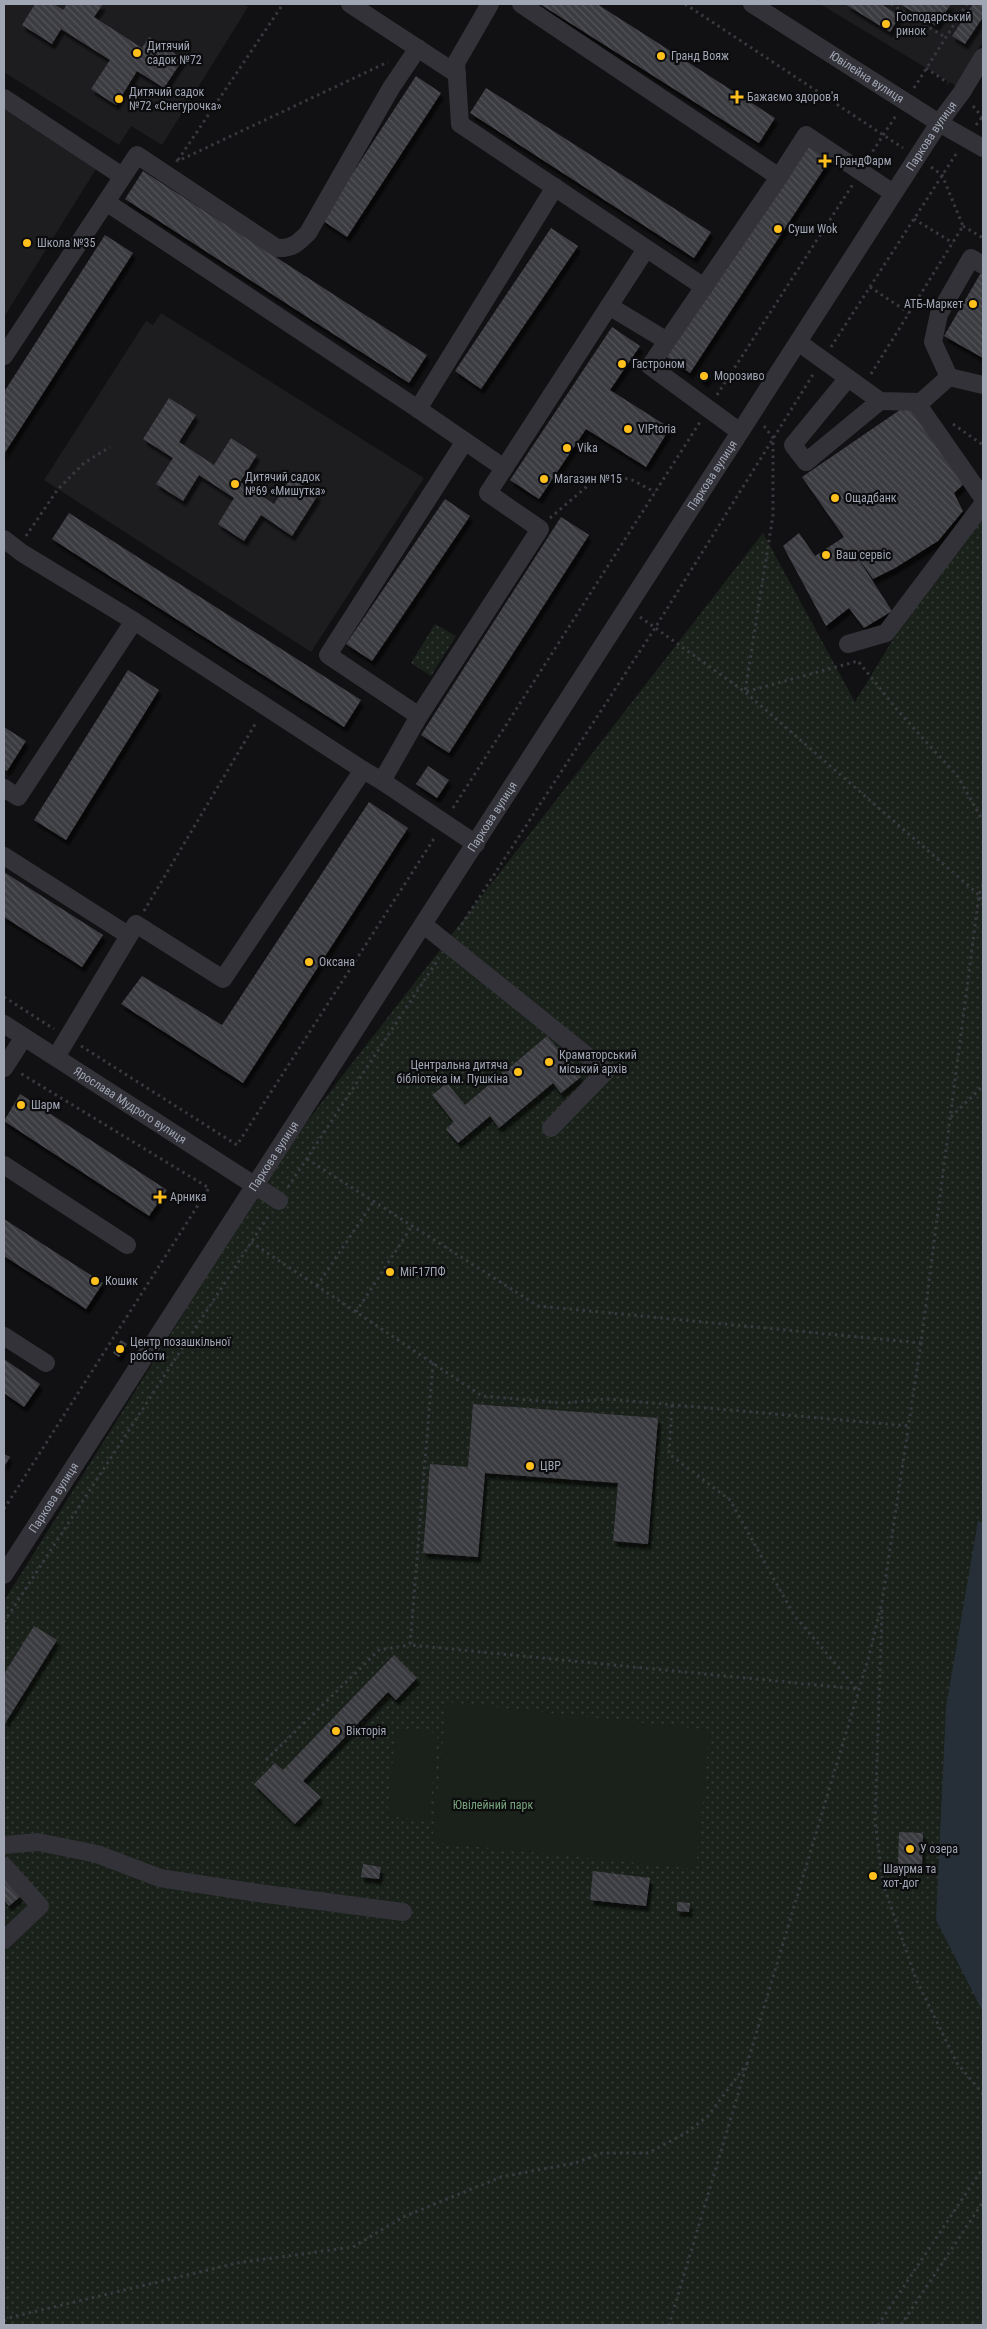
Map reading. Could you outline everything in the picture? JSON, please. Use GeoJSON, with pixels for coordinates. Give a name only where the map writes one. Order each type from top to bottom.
{"type":"FeatureCollection","features":[{"type":"Feature","properties":{"kind":"street"},"geometry":{"type":"LineString","coordinates":[[350,4],[457,74]]}},
{"type":"Feature","properties":{"kind":"street"},"geometry":{"type":"LineString","coordinates":[[490,4],[456,63],[460,124],[704,287]]}},
{"type":"Feature","properties":{"kind":"street"},"geometry":{"type":"LineString","coordinates":[[521,4],[779,177]]}},
{"type":"Feature","properties":{"kind":"street","name":"Ювілейна вулиця"},"geometry":{"type":"LineString","coordinates":[[752,4],[939,123],[983,148]]}},
{"type":"Feature","properties":{"kind":"street"},"geometry":{"type":"LineString","coordinates":[[4,356],[137,155],[277,248],[288,249],[298,244],[308,233],[391,88],[418,48]]}},
{"type":"Feature","properties":{"kind":"street","name":"Паркова вулиця"},"geometry":{"type":"LineString","coordinates":[[4,1575],[424,925],[893,193],[939,123],[962,92],[983,57]]}},
{"type":"Feature","properties":{"kind":"street"},"geometry":{"type":"LineString","coordinates":[[4,98],[122,176]]}},
{"type":"Feature","properties":{"kind":"street"},"geometry":{"type":"LineString","coordinates":[[740,432],[650,366],[806,135],[893,193]]}},
{"type":"Feature","properties":{"kind":"street"},"geometry":{"type":"LineString","coordinates":[[418,410],[554,187]]}},
{"type":"Feature","properties":{"kind":"street"},"geometry":{"type":"LineString","coordinates":[[106,202],[504,468]]}},
{"type":"Feature","properties":{"kind":"street"},"geometry":{"type":"LineString","coordinates":[[382,781],[420,716],[540,529],[488,493],[646,249]]}},
{"type":"Feature","properties":{"kind":"street"},"geometry":{"type":"LineString","coordinates":[[949,377],[933,342],[939,314],[971,258],[983,265]]}},
{"type":"Feature","properties":{"kind":"street"},"geometry":{"type":"LineString","coordinates":[[609,306],[667,341]]}},
{"type":"Feature","properties":{"kind":"street"},"geometry":{"type":"LineString","coordinates":[[798,342],[880,401],[921,402],[949,377]]}},
{"type":"Feature","properties":{"kind":"street"},"geometry":{"type":"LineString","coordinates":[[949,377],[983,384]]}},
{"type":"Feature","properties":{"kind":"street"},"geometry":{"type":"LineString","coordinates":[[855,383],[793,445],[806,462],[880,401]]}},
{"type":"Feature","properties":{"kind":"street"},"geometry":{"type":"LineString","coordinates":[[916,402],[983,498]]}},
{"type":"Feature","properties":{"kind":"street"},"geometry":{"type":"LineString","coordinates":[[420,716],[328,655],[464,442]]}},
{"type":"Feature","properties":{"kind":"street"},"geometry":{"type":"LineString","coordinates":[[848,644],[886,634],[983,504]]}},
{"type":"Feature","properties":{"kind":"street"},"geometry":{"type":"LineString","coordinates":[[10,544],[134,621],[476,844]]}},
{"type":"Feature","properties":{"kind":"street"},"geometry":{"type":"LineString","coordinates":[[4,788],[18,797],[134,621]]}},
{"type":"Feature","properties":{"kind":"street"},"geometry":{"type":"LineString","coordinates":[[4,856],[132,930],[223,979],[363,770]]}},
{"type":"Feature","properties":{"kind":"street"},"geometry":{"type":"LineString","coordinates":[[424,925],[606,1071],[551,1128]]}},
{"type":"Feature","properties":{"kind":"street"},"geometry":{"type":"LineString","coordinates":[[56,1057],[132,930]]}},
{"type":"Feature","properties":{"kind":"street","name":"Ярослава Мудрого вулиця"},"geometry":{"type":"LineString","coordinates":[[4,1024],[279,1201]]}},
{"type":"Feature","properties":{"kind":"street"},"geometry":{"type":"LineString","coordinates":[[5,1066],[24,1037]]}},
{"type":"Feature","properties":{"kind":"street"},"geometry":{"type":"LineString","coordinates":[[4,1165],[127,1245]]}},
{"type":"Feature","properties":{"kind":"street"},"geometry":{"type":"LineString","coordinates":[[4,1336],[46,1363]]}},
{"type":"Feature","properties":{"kind":"street"},"geometry":{"type":"LineString","coordinates":[[4,1844],[38,1842],[97,1854],[160,1878],[403,1912]]}},
{"type":"Feature","properties":{"kind":"street"},"geometry":{"type":"LineString","coordinates":[[4,1866],[40,1906],[4,1940]]}},
{"type":"Feature","properties":{"kind":"path"},"geometry":{"type":"LineString","coordinates":[[178,161],[283,4]]}},
{"type":"Feature","properties":{"kind":"path"},"geometry":{"type":"LineString","coordinates":[[684,4],[883,136]]}},
{"type":"Feature","properties":{"kind":"path"},"geometry":{"type":"LineString","coordinates":[[892,4],[945,38]]}},
{"type":"Feature","properties":{"kind":"path"},"geometry":{"type":"LineString","coordinates":[[4,997],[237,1145],[967,4]]}},
{"type":"Feature","properties":{"kind":"path"},"geometry":{"type":"LineString","coordinates":[[178,161],[391,61]]}},
{"type":"Feature","properties":{"kind":"path"},"geometry":{"type":"LineString","coordinates":[[922,1343],[538,1306],[307,1159],[656,628],[773,438],[966,138]]}},
{"type":"Feature","properties":{"kind":"path"},"geometry":{"type":"LineString","coordinates":[[171,157],[178,161]]}},
{"type":"Feature","properties":{"kind":"path"},"geometry":{"type":"LineString","coordinates":[[942,175],[963,226],[983,238]]}},
{"type":"Feature","properties":{"kind":"path"},"geometry":{"type":"LineString","coordinates":[[914,219],[953,243]]}},
{"type":"Feature","properties":{"kind":"path"},"geometry":{"type":"LineString","coordinates":[[855,383],[910,312],[963,226]]}},
{"type":"Feature","properties":{"kind":"path"},"geometry":{"type":"LineString","coordinates":[[870,287],[910,312]]}},
{"type":"Feature","properties":{"kind":"path"},"geometry":{"type":"LineString","coordinates":[[745,692],[773,515],[773,438],[754,411]]}},
{"type":"Feature","properties":{"kind":"path"},"geometry":{"type":"LineString","coordinates":[[10,544],[58,489],[84,463],[110,447]]}},
{"type":"Feature","properties":{"kind":"path"},"geometry":{"type":"LineString","coordinates":[[540,529],[555,512],[606,474],[632,480],[655,492]]}},
{"type":"Feature","properties":{"kind":"path"},"geometry":{"type":"LineString","coordinates":[[627,608],[745,692],[982,896],[983,905]]}},
{"type":"Feature","properties":{"kind":"path"},"geometry":{"type":"LineString","coordinates":[[745,692],[858,661],[899,712],[958,777],[983,821]]}},
{"type":"Feature","properties":{"kind":"path"},"geometry":{"type":"LineString","coordinates":[[132,930],[266,706]]}},
{"type":"Feature","properties":{"kind":"path"},"geometry":{"type":"LineString","coordinates":[[669,2325],[869,1656],[882,1602],[922,1343],[950,1118],[983,885]]}},
{"type":"Feature","properties":{"kind":"path"},"geometry":{"type":"LineString","coordinates":[[4,1509],[209,1188],[5,1066]]}},
{"type":"Feature","properties":{"kind":"path"},"geometry":{"type":"LineString","coordinates":[[950,1118],[983,1086]]}},
{"type":"Feature","properties":{"kind":"path"},"geometry":{"type":"LineString","coordinates":[[317,1286],[374,1202]]}},
{"type":"Feature","properties":{"kind":"path"},"geometry":{"type":"LineString","coordinates":[[356,1312],[412,1226]]}},
{"type":"Feature","properties":{"kind":"path"},"geometry":{"type":"LineString","coordinates":[[4,1622],[251,1242],[482,1396],[564,1403],[606,1399],[909,1426]]}},
{"type":"Feature","properties":{"kind":"path"},"geometry":{"type":"LineString","coordinates":[[410,1645],[433,1363]]}},
{"type":"Feature","properties":{"kind":"path"},"geometry":{"type":"LineString","coordinates":[[672,1405],[669,1454],[730,1500],[794,1615],[858,1689]]}},
{"type":"Feature","properties":{"kind":"path"},"geometry":{"type":"LineString","coordinates":[[882,1602],[875,1820],[883,1884],[916,1978],[957,2063],[983,2094]]}},
{"type":"Feature","properties":{"kind":"path"},"geometry":{"type":"LineString","coordinates":[[266,1760],[379,1650],[410,1645],[858,1689]]}},
{"type":"Feature","properties":{"kind":"path"},"geometry":{"type":"LineString","coordinates":[[4,2322],[12,2317],[237,2262],[353,2247],[403,2217],[502,2177],[576,2163],[602,2153],[648,2153],[686,2133],[708,2116],[750,2058]]}},
{"type":"Feature","properties":{"kind":"path"},"geometry":{"type":"LineString","coordinates":[[878,2325],[983,2168]]}},
{"type":"Feature","properties":{"kind":"path"},"geometry":{"type":"LineString","coordinates":[[900,2325],[983,2202]]}},
{"type":"Feature","properties":{"kind":"shaded area","name":"Дитячий садок №72 «Снегурочка»"},"geometry":{"type":"Polygon","coordinates":[[[4,4],[243,4],[248,7],[162,145],[131,126],[119,145],[4,72],[4,4]]]}},
{"type":"Feature","properties":{"kind":"shaded area"},"geometry":{"type":"Polygon","coordinates":[[[820,4],[983,4],[983,41],[956,86],[820,4]]]}},
{"type":"Feature","properties":{"kind":"shaded area","name":"Школа №35"},"geometry":{"type":"Polygon","coordinates":[[[4,109],[96,169],[4,317],[4,109]]]}},
{"type":"Feature","properties":{"kind":"shaded area","name":"Дитячий садок №69 «Мишутка»"},"geometry":{"type":"Polygon","coordinates":[[[161,313],[424,478],[311,652],[44,480],[146,321],[153,325],[161,313]]]}},
{"type":"Feature","properties":{"kind":"shaded area"},"geometry":{"type":"Polygon","coordinates":[[[978,1521],[983,1523],[983,2012],[936,1920],[946,1707],[978,1521]]]}},
{"type":"Feature","properties":{"kind":"green space","name":"Ювілейний парк"},"geometry":{"type":"Polygon","coordinates":[[[983,491],[983,2325],[4,2325],[4,1601],[288,1146],[763,533],[855,702],[983,491]]]}},
{"type":"Feature","properties":{"kind":"green space"},"geometry":{"type":"Polygon","coordinates":[[[435,624],[456,636],[431,676],[411,663],[435,624]]]}},
{"type":"Feature","properties":{"kind":"green space"},"geometry":{"type":"Polygon","coordinates":[[[447,1702],[710,1730],[696,1869],[432,1842],[447,1702]]]}},
{"type":"Feature","properties":{"kind":"green space"},"geometry":{"type":"Polygon","coordinates":[[[396,1729],[438,1733],[429,1820],[387,1816],[396,1729]]]}},
{"type":"Feature","properties":{"kind":"building","name":"Дитячий садок №72"},"geometry":{"type":"Polygon","coordinates":[[[35,4],[54,4],[63,10],[67,4],[103,4],[94,17],[142,48],[149,37],[183,59],[164,88],[137,71],[116,105],[91,89],[110,60],[61,29],[52,44],[22,25],[35,4]]]}},
{"type":"Feature","properties":{"kind":"building"},"geometry":{"type":"Polygon","coordinates":[[[540,4],[597,4],[775,118],[759,143],[540,4]]]}},
{"type":"Feature","properties":{"kind":"building","name":"Господарський ринок"},"geometry":{"type":"Polygon","coordinates":[[[845,4],[881,4],[900,16],[890,32],[845,4]]]}},
{"type":"Feature","properties":{"kind":"building","name":"Господарський ринок"},"geometry":{"type":"Polygon","coordinates":[[[900,4],[951,4],[936,26],[900,4]]]}},
{"type":"Feature","properties":{"kind":"building"},"geometry":{"type":"Polygon","coordinates":[[[973,4],[983,4],[983,17],[965,44],[952,36],[973,4]]]}},
{"type":"Feature","properties":{"kind":"building"},"geometry":{"type":"Polygon","coordinates":[[[416,76],[441,93],[347,237],[322,220],[416,76]]]}},
{"type":"Feature","properties":{"kind":"building"},"geometry":{"type":"Polygon","coordinates":[[[486,88],[711,232],[694,258],[470,113],[486,88]]]}},
{"type":"Feature","properties":{"kind":"building"},"geometry":{"type":"Polygon","coordinates":[[[806,142],[831,158],[690,373],[665,356],[806,142]]]}},
{"type":"Feature","properties":{"kind":"building"},"geometry":{"type":"Polygon","coordinates":[[[143,171],[427,355],[409,383],[125,199],[143,171]]]}},
{"type":"Feature","properties":{"kind":"building"},"geometry":{"type":"Polygon","coordinates":[[[551,228],[578,246],[481,389],[455,371],[551,228]]]}},
{"type":"Feature","properties":{"kind":"building"},"geometry":{"type":"Polygon","coordinates":[[[105,235],[133,253],[4,454],[4,392],[105,235]]]}},
{"type":"Feature","properties":{"kind":"building","name":"АТБ-Маркет"},"geometry":{"type":"Polygon","coordinates":[[[983,272],[983,358],[944,336],[983,272]]]}},
{"type":"Feature","properties":{"kind":"building"},"geometry":{"type":"Polygon","coordinates":[[[612,327],[640,346],[610,390],[670,428],[646,467],[586,429],[539,499],[510,480],[612,327]]]}},
{"type":"Feature","properties":{"kind":"building","name":"Морозиво"},"geometry":{"type":"Polygon","coordinates":[[[703,371],[710,376],[705,382],[698,377],[703,371]]]}},
{"type":"Feature","properties":{"kind":"building"},"geometry":{"type":"Polygon","coordinates":[[[169,398],[196,415],[179,442],[214,465],[231,438],[257,455],[240,482],[274,504],[291,477],[318,495],[292,536],[261,515],[244,541],[218,524],[234,498],[199,475],[183,501],[156,484],[173,458],[143,439],[169,398]]]}},
{"type":"Feature","properties":{"kind":"building"},"geometry":{"type":"Polygon","coordinates":[[[910,403],[966,482],[954,493],[963,511],[938,541],[895,568],[873,579],[852,549],[892,611],[864,628],[849,608],[826,626],[783,546],[799,533],[815,556],[844,537],[802,477],[910,403]]]}},
{"type":"Feature","properties":{"kind":"building"},"geometry":{"type":"Polygon","coordinates":[[[445,499],[470,516],[372,661],[346,644],[445,499]]]}},
{"type":"Feature","properties":{"kind":"building"},"geometry":{"type":"Polygon","coordinates":[[[69,513],[361,700],[344,727],[52,539],[69,513]]]}},
{"type":"Feature","properties":{"kind":"building"},"geometry":{"type":"Polygon","coordinates":[[[561,517],[589,535],[449,753],[421,735],[561,517]]]}},
{"type":"Feature","properties":{"kind":"building"},"geometry":{"type":"Polygon","coordinates":[[[128,670],[159,690],[66,840],[34,820],[128,670]]]}},
{"type":"Feature","properties":{"kind":"building"},"geometry":{"type":"Polygon","coordinates":[[[4,727],[26,741],[7,771],[4,769],[4,727]]]}},
{"type":"Feature","properties":{"kind":"building"},"geometry":{"type":"Polygon","coordinates":[[[428,766],[449,780],[437,798],[416,784],[428,766]]]}},
{"type":"Feature","properties":{"kind":"building"},"geometry":{"type":"Polygon","coordinates":[[[369,802],[408,828],[243,1083],[121,1004],[142,976],[222,1025],[369,802]]]}},
{"type":"Feature","properties":{"kind":"building"},"geometry":{"type":"Polygon","coordinates":[[[4,872],[103,935],[82,967],[4,917],[4,872]]]}},
{"type":"Feature","properties":{"kind":"building"},"geometry":{"type":"Polygon","coordinates":[[[547,1036],[581,1077],[561,1093],[553,1083],[499,1128],[490,1116],[458,1143],[446,1129],[454,1122],[432,1095],[447,1083],[465,1105],[547,1036]]]}},
{"type":"Feature","properties":{"kind":"building"},"geometry":{"type":"Polygon","coordinates":[[[20,1094],[167,1190],[149,1216],[4,1121],[20,1094]]]}},
{"type":"Feature","properties":{"kind":"building"},"geometry":{"type":"Polygon","coordinates":[[[4,1219],[103,1283],[86,1309],[4,1256],[4,1219]]]}},
{"type":"Feature","properties":{"kind":"building","name":"Центр позашкільної роботи"},"geometry":{"type":"Polygon","coordinates":[[[121,1340],[127,1344],[119,1357],[113,1353],[121,1340]]]}},
{"type":"Feature","properties":{"kind":"building"},"geometry":{"type":"Polygon","coordinates":[[[4,1359],[40,1384],[24,1407],[4,1393],[4,1359]]]}},
{"type":"Feature","properties":{"kind":"building"},"geometry":{"type":"Polygon","coordinates":[[[473,1404],[658,1418],[648,1544],[613,1541],[618,1483],[485,1473],[478,1557],[423,1553],[430,1464],[468,1467],[473,1404]]]}},
{"type":"Feature","properties":{"kind":"building"},"geometry":{"type":"Polygon","coordinates":[[[4,1454],[10,1457],[4,1467],[4,1454]]]}},
{"type":"Feature","properties":{"kind":"building"},"geometry":{"type":"Polygon","coordinates":[[[34,1626],[57,1640],[4,1725],[4,1674],[34,1626]]]}},
{"type":"Feature","properties":{"kind":"building","name":"Вікторія"},"geometry":{"type":"Polygon","coordinates":[[[394,1655],[417,1678],[396,1700],[388,1692],[303,1781],[321,1797],[295,1824],[254,1784],[275,1763],[283,1770],[394,1655]]]}},
{"type":"Feature","properties":{"kind":"building","name":"У озера"},"geometry":{"type":"Polygon","coordinates":[[[899,1832],[923,1833],[922,1866],[898,1865],[899,1832]]]}},
{"type":"Feature","properties":{"kind":"building"},"geometry":{"type":"Polygon","coordinates":[[[363,1864],[381,1867],[379,1879],[361,1877],[363,1864]]]}},
{"type":"Feature","properties":{"kind":"building"},"geometry":{"type":"Polygon","coordinates":[[[593,1871],[650,1878],[646,1906],[590,1900],[593,1871]]]}},
{"type":"Feature","properties":{"kind":"building"},"geometry":{"type":"Polygon","coordinates":[[[4,1875],[21,1896],[9,1906],[4,1900],[4,1875]]]}},
{"type":"Feature","properties":{"kind":"building"},"geometry":{"type":"Polygon","coordinates":[[[677,1902],[690,1903],[689,1912],[677,1911],[677,1902]]]}},
{"type":"Feature","properties":{"kind":"place","name":"Господарський ринок"},"geometry":{"type":"Point","coordinates":[886,24]}},
{"type":"Feature","properties":{"kind":"place","name":"Дитячий садок №72"},"geometry":{"type":"Point","coordinates":[137,53]}},
{"type":"Feature","properties":{"kind":"place","name":"Гранд Вояж"},"geometry":{"type":"Point","coordinates":[661,56]}},
{"type":"Feature","properties":{"kind":"place","name":"Бажаємо здоров'я"},"geometry":{"type":"Point","coordinates":[737,97]}},
{"type":"Feature","properties":{"kind":"place","name":"Дитячий садок №72 «Снегурочка»"},"geometry":{"type":"Point","coordinates":[119,99]}},
{"type":"Feature","properties":{"kind":"place","name":"ГрандФарм"},"geometry":{"type":"Point","coordinates":[825,161]}},
{"type":"Feature","properties":{"kind":"place","name":"Суши Wok"},"geometry":{"type":"Point","coordinates":[778,229]}},
{"type":"Feature","properties":{"kind":"place","name":"Школа №35"},"geometry":{"type":"Point","coordinates":[27,243]}},
{"type":"Feature","properties":{"kind":"place","name":"АТБ-Маркет"},"geometry":{"type":"Point","coordinates":[973,304]}},
{"type":"Feature","properties":{"kind":"place","name":"Гастроном"},"geometry":{"type":"Point","coordinates":[622,364]}},
{"type":"Feature","properties":{"kind":"place","name":"Морозиво"},"geometry":{"type":"Point","coordinates":[704,376]}},
{"type":"Feature","properties":{"kind":"place","name":"VIPtoria"},"geometry":{"type":"Point","coordinates":[628,429]}},
{"type":"Feature","properties":{"kind":"place","name":"Vika"},"geometry":{"type":"Point","coordinates":[567,448]}},
{"type":"Feature","properties":{"kind":"place","name":"Магазин №15"},"geometry":{"type":"Point","coordinates":[544,479]}},
{"type":"Feature","properties":{"kind":"place","name":"Дитячий садок №69 «Мишутка»"},"geometry":{"type":"Point","coordinates":[235,484]}},
{"type":"Feature","properties":{"kind":"place","name":"Ощадбанк"},"geometry":{"type":"Point","coordinates":[835,498]}},
{"type":"Feature","properties":{"kind":"place","name":"Ваш сервіс"},"geometry":{"type":"Point","coordinates":[826,555]}},
{"type":"Feature","properties":{"kind":"place","name":"Оксана"},"geometry":{"type":"Point","coordinates":[309,962]}},
{"type":"Feature","properties":{"kind":"place","name":"Краматорський міський архів"},"geometry":{"type":"Point","coordinates":[549,1062]}},
{"type":"Feature","properties":{"kind":"place","name":"Центральна дитяча бібліотека ім. Пушкіна"},"geometry":{"type":"Point","coordinates":[518,1072]}},
{"type":"Feature","properties":{"kind":"place","name":"Шарм"},"geometry":{"type":"Point","coordinates":[21,1105]}},
{"type":"Feature","properties":{"kind":"place","name":"Арника"},"geometry":{"type":"Point","coordinates":[160,1197]}},
{"type":"Feature","properties":{"kind":"place","name":"МіГ-17ПФ"},"geometry":{"type":"Point","coordinates":[390,1272]}},
{"type":"Feature","properties":{"kind":"place","name":"Кошик"},"geometry":{"type":"Point","coordinates":[95,1281]}},
{"type":"Feature","properties":{"kind":"place","name":"Центр позашкільної роботи"},"geometry":{"type":"Point","coordinates":[120,1349]}},
{"type":"Feature","properties":{"kind":"place","name":"ЦВР"},"geometry":{"type":"Point","coordinates":[530,1466]}},
{"type":"Feature","properties":{"kind":"place","name":"Вікторія"},"geometry":{"type":"Point","coordinates":[336,1731]}},
{"type":"Feature","properties":{"kind":"place","name":"У озера"},"geometry":{"type":"Point","coordinates":[910,1849]}},
{"type":"Feature","properties":{"kind":"place","name":"Шаурма та хот-дог"},"geometry":{"type":"Point","coordinates":[873,1876]}}]}
